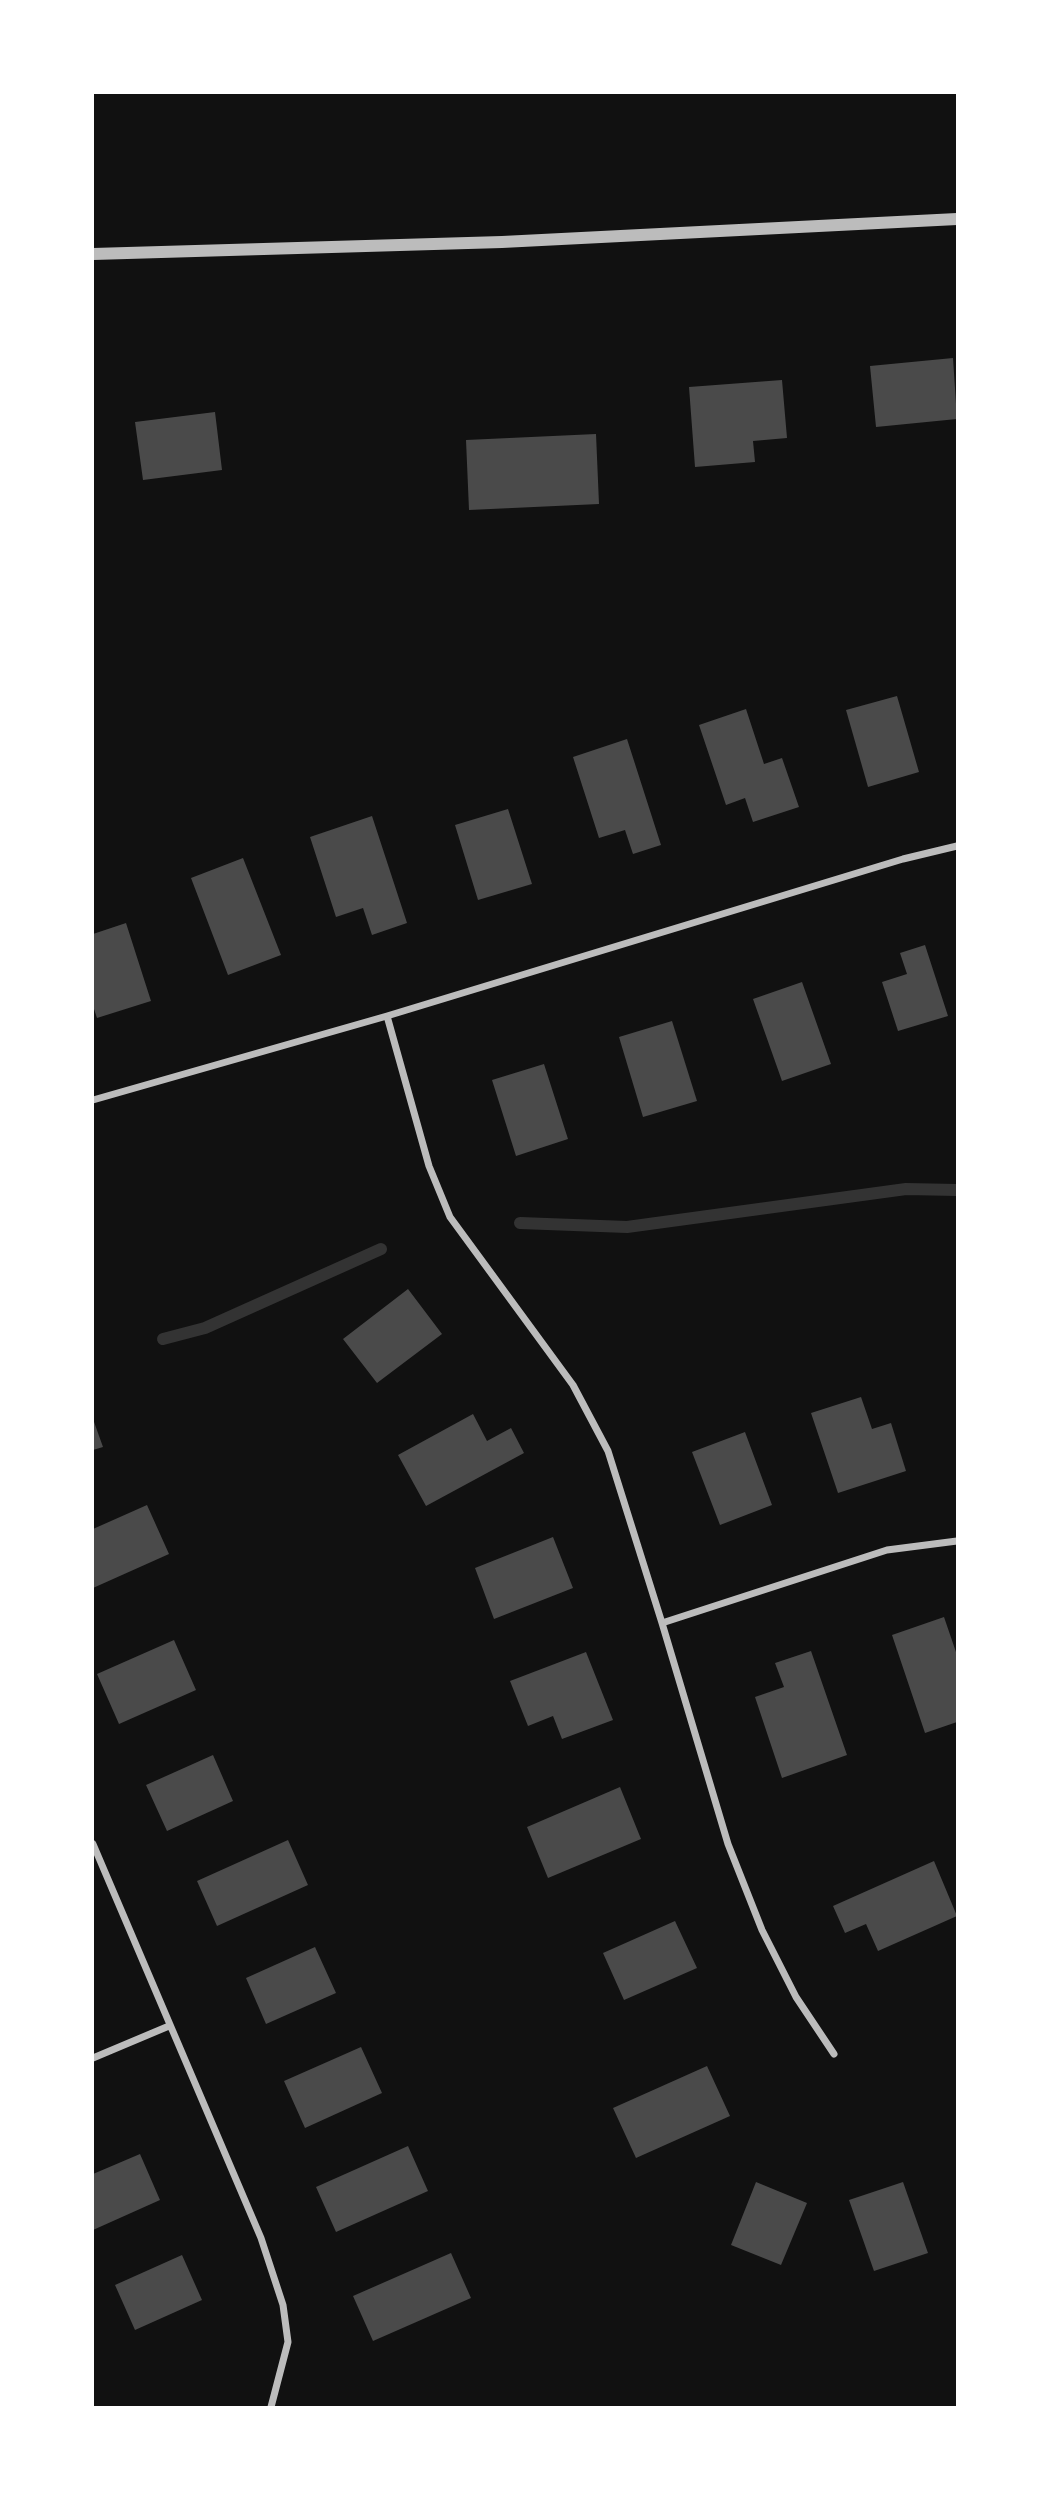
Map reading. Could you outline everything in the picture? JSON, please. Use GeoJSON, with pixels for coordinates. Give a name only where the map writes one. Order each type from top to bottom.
{"type":"FeatureCollection","features":[{"type":"Feature","properties":{"kind":"street"},"geometry":{"type":"LineString","coordinates":[[93,254],[502,242],[957,219]]}},
{"type":"Feature","properties":{"kind":"street"},"geometry":{"type":"LineString","coordinates":[[93,1100],[387,1016],[903,859],[957,846]]}},
{"type":"Feature","properties":{"kind":"street"},"geometry":{"type":"LineString","coordinates":[[387,1016],[429,1166],[450,1217],[573,1385],[608,1451],[728,1844],[762,1930],[796,1997],[834,2053]]}},
{"type":"Feature","properties":{"kind":"street"},"geometry":{"type":"LineString","coordinates":[[662,1623],[887,1550],[957,1541]]}},
{"type":"Feature","properties":{"kind":"street"},"geometry":{"type":"LineString","coordinates":[[93,1844],[261,2238],[284,2305],[288,2342],[271,2407]]}},
{"type":"Feature","properties":{"kind":"street"},"geometry":{"type":"LineString","coordinates":[[93,2058],[169,2026]]}},
{"type":"Feature","properties":{"kind":"building"},"geometry":{"type":"Polygon","coordinates":[[[953,358],[957,419],[876,427],[870,366],[953,358]]]}},
{"type":"Feature","properties":{"kind":"building"},"geometry":{"type":"Polygon","coordinates":[[[782,380],[787,438],[753,441],[755,462],[695,467],[689,387],[782,380]]]}},
{"type":"Feature","properties":{"kind":"building"},"geometry":{"type":"Polygon","coordinates":[[[215,412],[222,470],[143,480],[135,422],[215,412]]]}},
{"type":"Feature","properties":{"kind":"building"},"geometry":{"type":"Polygon","coordinates":[[[596,434],[599,504],[469,510],[466,440],[596,434]]]}},
{"type":"Feature","properties":{"kind":"building"},"geometry":{"type":"Polygon","coordinates":[[[897,696],[919,772],[868,787],[846,710],[897,696]]]}},
{"type":"Feature","properties":{"kind":"building"},"geometry":{"type":"Polygon","coordinates":[[[746,709],[764,764],[782,758],[799,807],[753,822],[745,798],[726,805],[699,725],[746,709]]]}},
{"type":"Feature","properties":{"kind":"building"},"geometry":{"type":"Polygon","coordinates":[[[627,739],[661,845],[633,854],[625,830],[599,838],[573,757],[627,739]]]}},
{"type":"Feature","properties":{"kind":"building"},"geometry":{"type":"Polygon","coordinates":[[[508,809],[532,884],[478,900],[455,825],[508,809]]]}},
{"type":"Feature","properties":{"kind":"building"},"geometry":{"type":"Polygon","coordinates":[[[372,816],[407,923],[372,935],[363,908],[336,917],[310,837],[372,816]]]}},
{"type":"Feature","properties":{"kind":"building"},"geometry":{"type":"Polygon","coordinates":[[[243,858],[281,955],[228,975],[191,878],[243,858]]]}},
{"type":"Feature","properties":{"kind":"building"},"geometry":{"type":"Polygon","coordinates":[[[126,923],[151,1001],[97,1018],[93,1006],[93,934],[126,923]]]}},
{"type":"Feature","properties":{"kind":"building"},"geometry":{"type":"Polygon","coordinates":[[[925,945],[948,1016],[898,1031],[882,982],[907,974],[900,953],[925,945]]]}},
{"type":"Feature","properties":{"kind":"building"},"geometry":{"type":"Polygon","coordinates":[[[802,982],[831,1064],[782,1081],[753,999],[802,982]]]}},
{"type":"Feature","properties":{"kind":"building"},"geometry":{"type":"Polygon","coordinates":[[[672,1021],[697,1101],[643,1117],[619,1037],[672,1021]]]}},
{"type":"Feature","properties":{"kind":"building"},"geometry":{"type":"Polygon","coordinates":[[[544,1064],[568,1139],[516,1156],[492,1080],[544,1064]]]}},
{"type":"Feature","properties":{"kind":"building"},"geometry":{"type":"Polygon","coordinates":[[[408,1289],[442,1334],[377,1383],[343,1339],[408,1289]]]}},
{"type":"Feature","properties":{"kind":"building"},"geometry":{"type":"Polygon","coordinates":[[[861,1397],[872,1429],[891,1423],[906,1471],[838,1493],[811,1413],[861,1397]]]}},
{"type":"Feature","properties":{"kind":"building"},"geometry":{"type":"Polygon","coordinates":[[[473,1414],[487,1441],[511,1428],[524,1453],[426,1506],[398,1455],[473,1414]]]}},
{"type":"Feature","properties":{"kind":"building"},"geometry":{"type":"Polygon","coordinates":[[[93,1419],[103,1447],[93,1450],[93,1419]]]}},
{"type":"Feature","properties":{"kind":"building"},"geometry":{"type":"Polygon","coordinates":[[[745,1432],[772,1505],[720,1525],[692,1452],[745,1432]]]}},
{"type":"Feature","properties":{"kind":"building"},"geometry":{"type":"Polygon","coordinates":[[[147,1505],[169,1554],[93,1588],[93,1529],[147,1505]]]}},
{"type":"Feature","properties":{"kind":"building"},"geometry":{"type":"Polygon","coordinates":[[[553,1537],[573,1588],[494,1619],[475,1568],[553,1537]]]}},
{"type":"Feature","properties":{"kind":"building"},"geometry":{"type":"Polygon","coordinates":[[[944,1617],[957,1655],[957,1722],[925,1733],[892,1635],[944,1617]]]}},
{"type":"Feature","properties":{"kind":"building"},"geometry":{"type":"Polygon","coordinates":[[[174,1640],[196,1690],[119,1724],[97,1674],[174,1640]]]}},
{"type":"Feature","properties":{"kind":"building"},"geometry":{"type":"Polygon","coordinates":[[[811,1651],[847,1755],[782,1778],[755,1697],[784,1687],[775,1663],[811,1651]]]}},
{"type":"Feature","properties":{"kind":"building"},"geometry":{"type":"Polygon","coordinates":[[[586,1652],[613,1720],[562,1739],[553,1716],[528,1726],[510,1681],[586,1652]]]}},
{"type":"Feature","properties":{"kind":"building"},"geometry":{"type":"Polygon","coordinates":[[[213,1755],[233,1801],[167,1831],[146,1785],[213,1755]]]}},
{"type":"Feature","properties":{"kind":"building"},"geometry":{"type":"Polygon","coordinates":[[[620,1787],[641,1839],[548,1878],[527,1827],[620,1787]]]}},
{"type":"Feature","properties":{"kind":"building"},"geometry":{"type":"Polygon","coordinates":[[[288,1840],[308,1885],[217,1926],[197,1881],[288,1840]]]}},
{"type":"Feature","properties":{"kind":"building"},"geometry":{"type":"Polygon","coordinates":[[[934,1861],[957,1916],[878,1951],[866,1924],[845,1933],[833,1906],[934,1861]]]}},
{"type":"Feature","properties":{"kind":"building"},"geometry":{"type":"Polygon","coordinates":[[[675,1921],[697,1968],[624,2000],[603,1953],[675,1921]]]}},
{"type":"Feature","properties":{"kind":"building"},"geometry":{"type":"Polygon","coordinates":[[[315,1947],[336,1993],[266,2024],[246,1978],[315,1947]]]}},
{"type":"Feature","properties":{"kind":"building"},"geometry":{"type":"Polygon","coordinates":[[[361,2047],[382,2093],[305,2128],[284,2081],[361,2047]]]}},
{"type":"Feature","properties":{"kind":"building"},"geometry":{"type":"Polygon","coordinates":[[[707,2066],[730,2116],[636,2158],[613,2108],[707,2066]]]}},
{"type":"Feature","properties":{"kind":"building"},"geometry":{"type":"Polygon","coordinates":[[[408,2146],[428,2191],[336,2232],[316,2187],[408,2146]]]}},
{"type":"Feature","properties":{"kind":"building"},"geometry":{"type":"Polygon","coordinates":[[[140,2154],[160,2200],[93,2230],[93,2174],[140,2154]]]}},
{"type":"Feature","properties":{"kind":"building"},"geometry":{"type":"Polygon","coordinates":[[[756,2182],[807,2203],[781,2265],[731,2245],[756,2182]]]}},
{"type":"Feature","properties":{"kind":"building"},"geometry":{"type":"Polygon","coordinates":[[[903,2182],[928,2253],[874,2271],[849,2200],[903,2182]]]}},
{"type":"Feature","properties":{"kind":"building"},"geometry":{"type":"Polygon","coordinates":[[[451,2253],[471,2298],[373,2341],[353,2296],[451,2253]]]}},
{"type":"Feature","properties":{"kind":"building"},"geometry":{"type":"Polygon","coordinates":[[[182,2255],[202,2300],[135,2330],[115,2285],[182,2255]]]}},
{"type":"Feature","properties":{"kind":"waterway"},"geometry":{"type":"LineString","coordinates":[[520,1223],[627,1227],[906,1189],[957,1190]]}},
{"type":"Feature","properties":{"kind":"waterway"},"geometry":{"type":"LineString","coordinates":[[163,1339],[205,1328],[381,1249]]}}]}
